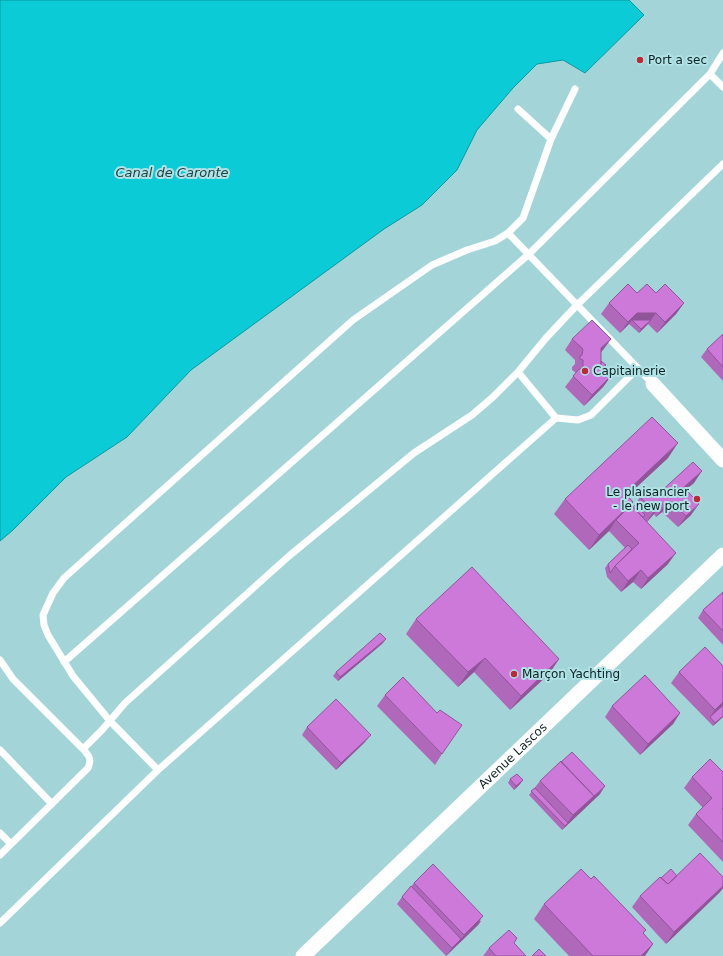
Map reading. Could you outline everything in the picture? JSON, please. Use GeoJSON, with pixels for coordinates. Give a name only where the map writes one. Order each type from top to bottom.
{"type":"FeatureCollection","features":[{"type":"Feature","properties":{"kind":"street"},"geometry":{"type":"LineString","coordinates":[[653,384],[723,460]]}},
{"type":"Feature","properties":{"kind":"street","name":"Avenue Lascos"},"geometry":{"type":"LineString","coordinates":[[303,956],[723,555]]}},
{"type":"Feature","properties":{"kind":"lane"},"geometry":{"type":"LineString","coordinates":[[64,662],[529,254],[710,74],[723,53]]}},
{"type":"Feature","properties":{"kind":"lane"},"geometry":{"type":"LineString","coordinates":[[710,74],[723,86]]}},
{"type":"Feature","properties":{"kind":"lane"},"geometry":{"type":"LineString","coordinates":[[158,770],[110,721],[73,676],[48,635],[44,625],[43,615],[53,592],[64,578],[353,320],[432,265],[467,250],[495,241],[508,233],[523,218],[551,139],[576,89]]}},
{"type":"Feature","properties":{"kind":"lane"},"geometry":{"type":"LineString","coordinates":[[518,109],[551,139]]}},
{"type":"Feature","properties":{"kind":"lane"},"geometry":{"type":"LineString","coordinates":[[83,749],[125,704],[289,556],[414,453],[472,415],[493,397],[518,372],[546,338],[578,305],[723,164]]}},
{"type":"Feature","properties":{"kind":"lane"},"geometry":{"type":"LineString","coordinates":[[508,233],[653,384]]}},
{"type":"Feature","properties":{"kind":"lane"},"geometry":{"type":"LineString","coordinates":[[518,372],[556,418],[578,420],[592,415],[638,368]]}},
{"type":"Feature","properties":{"kind":"lane"},"geometry":{"type":"LineString","coordinates":[[0,923],[158,770],[556,418]]}},
{"type":"Feature","properties":{"kind":"lane"},"geometry":{"type":"LineString","coordinates":[[0,660],[13,679],[83,749],[90,757],[91,762],[88,768],[0,855]]}},
{"type":"Feature","properties":{"kind":"lane"},"geometry":{"type":"LineString","coordinates":[[0,750],[52,804]]}},
{"type":"Feature","properties":{"kind":"lane"},"geometry":{"type":"LineString","coordinates":[[0,833],[11,844]]}},
{"type":"Feature","properties":{"kind":"water","name":"Canal de Caronte"},"geometry":{"type":"Polygon","coordinates":[[[0,0],[629,0],[644,15],[585,73],[563,60],[537,64],[513,88],[477,130],[457,170],[422,205],[384,229],[191,370],[127,437],[66,477],[0,541],[0,0]]]}},
{"type":"Feature","properties":{"kind":"building"},"geometry":{"type":"Polygon","coordinates":[[[628,284],[637,293],[647,284],[656,293],[665,284],[684,303],[665,322],[656,313],[637,313],[628,322],[609,303],[628,284]]]}},
{"type":"Feature","properties":{"kind":"building"},"geometry":{"type":"Polygon","coordinates":[[[592,320],[611,339],[601,348],[601,367],[611,376],[592,395],[573,376],[579,369],[583,369],[583,360],[580,359],[580,356],[582,355],[583,349],[572,339],[592,320]]]}},
{"type":"Feature","properties":{"kind":"building"},"geometry":{"type":"Polygon","coordinates":[[[632,320],[651,320],[641,329],[632,320]]]}},
{"type":"Feature","properties":{"kind":"building"},"geometry":{"type":"Polygon","coordinates":[[[723,334],[723,367],[707,349],[723,334]]]}},
{"type":"Feature","properties":{"kind":"building"},"geometry":{"type":"Polygon","coordinates":[[[601,361],[606,365],[602,368],[601,367],[601,361]]]}},
{"type":"Feature","properties":{"kind":"building"},"geometry":{"type":"Polygon","coordinates":[[[652,417],[678,443],[625,493],[633,502],[599,535],[565,499],[652,417]]]}},
{"type":"Feature","properties":{"kind":"building"},"geometry":{"type":"Polygon","coordinates":[[[693,462],[702,471],[684,487],[699,504],[686,516],[670,501],[664,506],[662,503],[654,511],[640,497],[650,488],[657,495],[693,462]]]}},
{"type":"Feature","properties":{"kind":"building"},"geometry":{"type":"Polygon","coordinates":[[[631,505],[676,553],[648,578],[641,570],[628,581],[615,566],[639,543],[616,520],[631,505]]]}},
{"type":"Feature","properties":{"kind":"building"},"geometry":{"type":"Polygon","coordinates":[[[635,505],[645,515],[643,517],[633,507],[635,505]]]}},
{"type":"Feature","properties":{"kind":"building"},"geometry":{"type":"Polygon","coordinates":[[[628,545],[632,549],[610,573],[608,564],[628,545]]]}},
{"type":"Feature","properties":{"kind":"building"},"geometry":{"type":"Polygon","coordinates":[[[472,567],[559,659],[521,696],[485,658],[468,672],[416,619],[472,567]]]}},
{"type":"Feature","properties":{"kind":"building"},"geometry":{"type":"Polygon","coordinates":[[[723,592],[723,631],[703,610],[723,592]]]}},
{"type":"Feature","properties":{"kind":"building"},"geometry":{"type":"Polygon","coordinates":[[[380,633],[386,639],[340,677],[336,672],[380,633]]]}},
{"type":"Feature","properties":{"kind":"building"},"geometry":{"type":"Polygon","coordinates":[[[705,647],[723,666],[723,702],[715,710],[679,672],[705,647]]]}},
{"type":"Feature","properties":{"kind":"building"},"geometry":{"type":"Polygon","coordinates":[[[645,675],[680,713],[648,744],[612,706],[645,675]]]}},
{"type":"Feature","properties":{"kind":"building"},"geometry":{"type":"Polygon","coordinates":[[[403,677],[437,713],[440,710],[462,725],[442,754],[385,695],[403,677]]]}},
{"type":"Feature","properties":{"kind":"building"},"geometry":{"type":"Polygon","coordinates":[[[336,699],[371,735],[341,763],[307,727],[336,699]]]}},
{"type":"Feature","properties":{"kind":"building"},"geometry":{"type":"Polygon","coordinates":[[[723,705],[723,716],[715,723],[710,717],[723,705]]]}},
{"type":"Feature","properties":{"kind":"building"},"geometry":{"type":"Polygon","coordinates":[[[572,752],[605,786],[591,799],[594,796],[561,762],[572,752]]]}},
{"type":"Feature","properties":{"kind":"building"},"geometry":{"type":"Polygon","coordinates":[[[710,759],[723,772],[723,842],[696,814],[712,798],[692,777],[710,759]]]}},
{"type":"Feature","properties":{"kind":"building"},"geometry":{"type":"Polygon","coordinates":[[[561,761],[594,796],[573,815],[540,781],[561,761]]]}},
{"type":"Feature","properties":{"kind":"building"},"geometry":{"type":"Polygon","coordinates":[[[517,774],[523,780],[516,786],[510,779],[517,774]]]}},
{"type":"Feature","properties":{"kind":"building"},"geometry":{"type":"Polygon","coordinates":[[[535,788],[568,823],[565,826],[531,791],[535,788]]]}},
{"type":"Feature","properties":{"kind":"building"},"geometry":{"type":"Polygon","coordinates":[[[700,853],[723,877],[723,886],[674,932],[640,896],[660,877],[668,884],[700,853]]]}},
{"type":"Feature","properties":{"kind":"building"},"geometry":{"type":"Polygon","coordinates":[[[433,864],[483,916],[464,935],[414,883],[433,864]]]}},
{"type":"Feature","properties":{"kind":"building"},"geometry":{"type":"Polygon","coordinates":[[[581,869],[591,879],[594,876],[646,930],[643,933],[653,944],[641,956],[593,956],[544,904],[581,869]]]}},
{"type":"Feature","properties":{"kind":"building"},"geometry":{"type":"Polygon","coordinates":[[[671,869],[677,876],[668,884],[661,878],[671,869]]]}},
{"type":"Feature","properties":{"kind":"building"},"geometry":{"type":"Polygon","coordinates":[[[411,886],[461,939],[452,948],[402,897],[411,886]]]}},
{"type":"Feature","properties":{"kind":"building"},"geometry":{"type":"Polygon","coordinates":[[[509,930],[517,938],[514,943],[526,956],[496,956],[489,948],[509,930]]]}},
{"type":"Feature","properties":{"kind":"building"},"geometry":{"type":"Polygon","coordinates":[[[539,949],[546,956],[532,956],[539,949]]]}},
{"type":"Feature","properties":{"kind":"place","name":"Port a sec"},"geometry":{"type":"Point","coordinates":[640,60]}},
{"type":"Feature","properties":{"kind":"place","name":"Capitainerie"},"geometry":{"type":"Point","coordinates":[585,371]}},
{"type":"Feature","properties":{"kind":"place","name":"Le plaisancier - le new port"},"geometry":{"type":"Point","coordinates":[697,499]}},
{"type":"Feature","properties":{"kind":"place","name":"Marçon Yachting"},"geometry":{"type":"Point","coordinates":[514,674]}}]}
